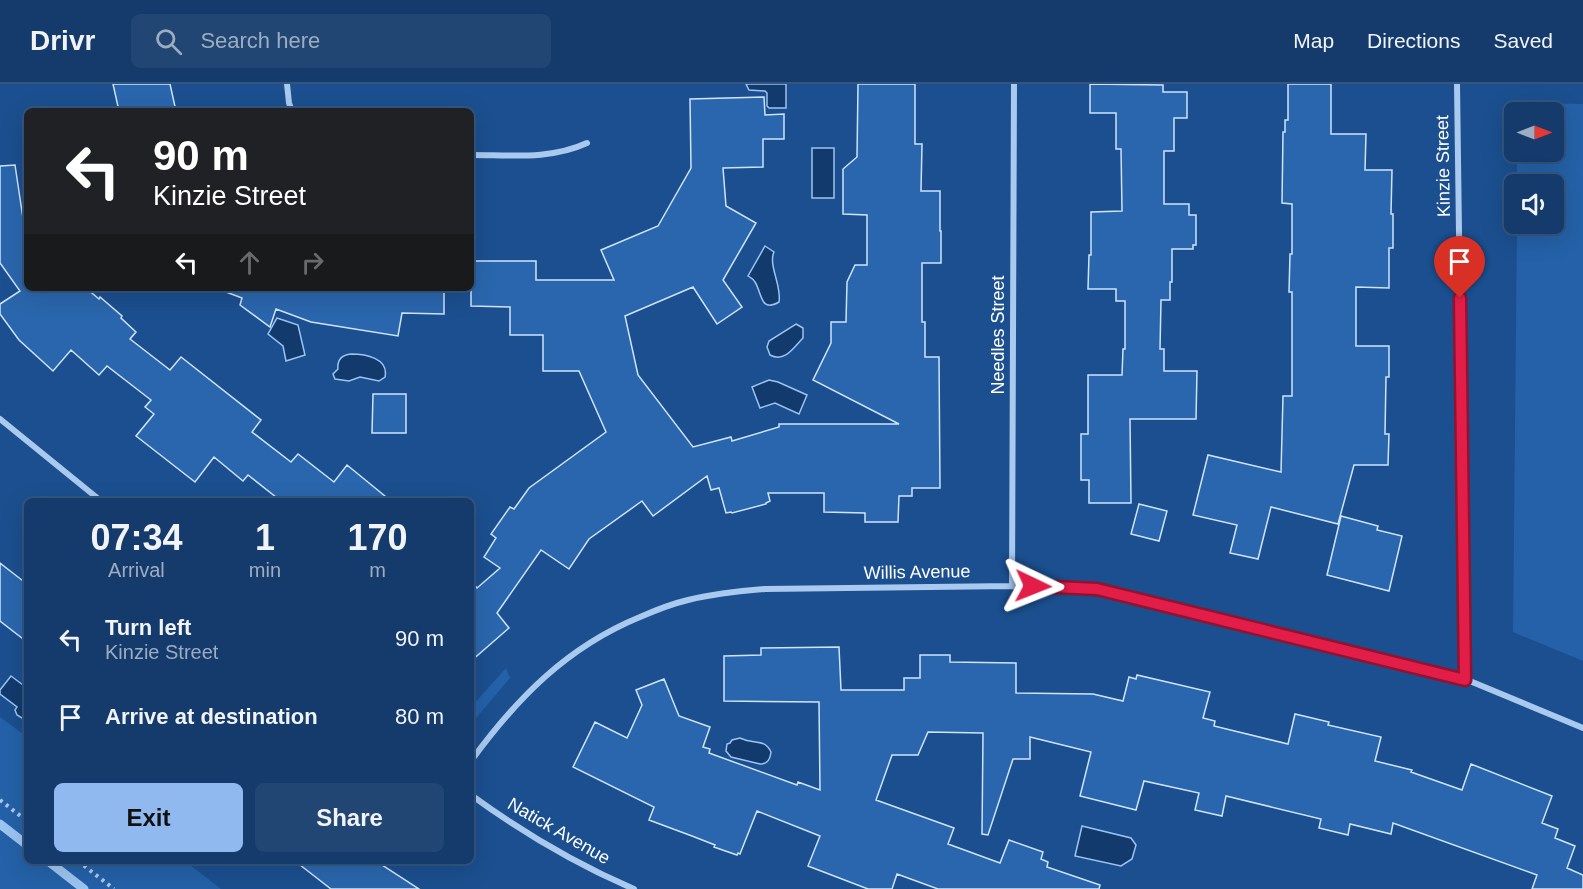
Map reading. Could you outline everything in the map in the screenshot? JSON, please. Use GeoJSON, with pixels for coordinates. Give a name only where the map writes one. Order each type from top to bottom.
{"type":"FeatureCollection","features":[{"type":"Feature","properties":{"kind":"street"},"geometry":{"type":"LineString","coordinates":[[287,84],[290,108]]}},
{"type":"Feature","properties":{"kind":"street","name":"Needles Street"},"geometry":{"type":"LineString","coordinates":[[1012,586],[1014,84]]}},
{"type":"Feature","properties":{"kind":"street","name":"Kinzie Street"},"geometry":{"type":"LineString","coordinates":[[1457,84],[1465,680]]}},
{"type":"Feature","properties":{"kind":"street"},"geometry":{"type":"LineString","coordinates":[[474,155],[544,155],[572,149],[586,143]]}},
{"type":"Feature","properties":{"kind":"street"},"geometry":{"type":"LineString","coordinates":[[0,419],[97,498]]}},
{"type":"Feature","properties":{"kind":"street","name":"Willis Avenue"},"geometry":{"type":"LineString","coordinates":[[474,756],[522,699],[558,664],[596,638],[661,608],[686,600],[765,589],[1012,586],[1097,589],[1465,680],[1583,728]]}},
{"type":"Feature","properties":{"kind":"street","name":"Natick Avenue"},"geometry":{"type":"LineString","coordinates":[[474,797],[545,844],[634,889]]}},
{"type":"Feature","properties":{"kind":"path"},"geometry":{"type":"LineString","coordinates":[[0,800],[24,819]]}},
{"type":"Feature","properties":{"kind":"path"},"geometry":{"type":"LineString","coordinates":[[82,864],[114,889]]}},
{"type":"Feature","properties":{"kind":"shaded area"},"geometry":{"type":"Polygon","coordinates":[[[746,84],[786,84],[786,108],[769,108],[767,93],[749,90],[746,84]]]}},
{"type":"Feature","properties":{"kind":"shaded area"},"geometry":{"type":"Polygon","coordinates":[[[1564,104],[1583,104],[1583,661],[1513,632],[1517,234],[1564,234],[1564,174],[1517,174],[1517,162],[1564,162],[1564,104]]]}},
{"type":"Feature","properties":{"kind":"shaded area"},"geometry":{"type":"Polygon","coordinates":[[[812,148],[834,148],[834,198],[812,198],[812,148]]]}},
{"type":"Feature","properties":{"kind":"shaded area"},"geometry":{"type":"Polygon","coordinates":[[[765,246],[774,252],[773,263],[779,289],[779,302],[773,305],[768,305],[762,300],[757,286],[748,276],[765,246]]]}},
{"type":"Feature","properties":{"kind":"shaded area"},"geometry":{"type":"Polygon","coordinates":[[[277,318],[298,325],[305,355],[286,361],[283,346],[268,334],[277,318]]]}},
{"type":"Feature","properties":{"kind":"shaded area"},"geometry":{"type":"Polygon","coordinates":[[[796,324],[803,328],[803,338],[785,356],[770,355],[767,347],[769,341],[796,324]]]}},
{"type":"Feature","properties":{"kind":"shaded area"},"geometry":{"type":"Polygon","coordinates":[[[351,354],[369,356],[380,361],[385,377],[379,381],[360,377],[349,381],[335,379],[333,374],[338,369],[339,361],[351,354]]]}},
{"type":"Feature","properties":{"kind":"shaded area"},"geometry":{"type":"Polygon","coordinates":[[[769,380],[807,395],[799,414],[775,403],[760,408],[752,387],[769,380]]]}},
{"type":"Feature","properties":{"kind":"shaded area"},"geometry":{"type":"Polygon","coordinates":[[[506,668],[510,678],[474,720],[474,704],[506,668]]]}},
{"type":"Feature","properties":{"kind":"shaded area"},"geometry":{"type":"Polygon","coordinates":[[[11,676],[24,686],[24,718],[17,715],[15,710],[17,707],[0,694],[0,690],[11,676]]]}},
{"type":"Feature","properties":{"kind":"shaded area"},"geometry":{"type":"Polygon","coordinates":[[[0,717],[24,735],[24,864],[189,864],[221,889],[0,889],[0,717]]]}},
{"type":"Feature","properties":{"kind":"shaded area"},"geometry":{"type":"Polygon","coordinates":[[[740,738],[767,746],[771,752],[768,761],[760,764],[731,757],[726,751],[727,744],[740,738]]]}},
{"type":"Feature","properties":{"kind":"shaded area"},"geometry":{"type":"Polygon","coordinates":[[[1082,826],[1131,838],[1136,845],[1132,859],[1121,866],[1075,856],[1082,826]]]}},
{"type":"Feature","properties":{"kind":"building"},"geometry":{"type":"Polygon","coordinates":[[[113,84],[170,84],[175,108],[118,108],[113,84]]]}},
{"type":"Feature","properties":{"kind":"building"},"geometry":{"type":"Polygon","coordinates":[[[858,84],[915,84],[915,144],[922,144],[921,191],[940,191],[941,263],[922,263],[922,322],[925,322],[925,357],[939,357],[940,488],[912,488],[912,496],[899,496],[898,522],[865,522],[865,513],[824,512],[824,493],[768,493],[770,501],[766,504],[726,513],[719,488],[711,490],[707,476],[653,516],[642,501],[589,539],[569,569],[541,550],[497,613],[509,628],[474,658],[474,584],[477,588],[500,568],[484,557],[496,538],[491,534],[510,507],[514,509],[529,488],[606,432],[579,371],[543,371],[543,335],[510,335],[510,307],[471,306],[471,291],[474,291],[474,261],[536,261],[536,280],[614,280],[601,250],[658,226],[691,168],[690,99],[764,97],[765,115],[784,114],[784,139],[763,139],[763,167],[723,168],[726,206],[756,223],[723,280],[742,307],[717,324],[693,287],[625,316],[638,375],[693,447],[731,437],[732,441],[779,427],[779,424],[899,424],[813,380],[831,343],[831,322],[846,322],[847,282],[855,265],[867,265],[867,215],[843,214],[843,169],[857,157],[858,84]]]}},
{"type":"Feature","properties":{"kind":"building"},"geometry":{"type":"Polygon","coordinates":[[[1090,84],[1163,85],[1163,92],[1187,92],[1187,118],[1174,118],[1174,151],[1164,151],[1164,204],[1189,204],[1189,215],[1196,215],[1196,245],[1193,245],[1193,249],[1172,249],[1170,300],[1161,300],[1160,349],[1164,349],[1164,371],[1197,371],[1196,419],[1130,419],[1131,503],[1089,503],[1089,480],[1081,480],[1081,434],[1088,434],[1088,375],[1122,375],[1123,349],[1125,349],[1125,301],[1116,301],[1116,289],[1088,289],[1091,212],[1122,211],[1121,149],[1116,149],[1116,113],[1090,113],[1090,84]]]}},
{"type":"Feature","properties":{"kind":"building"},"geometry":{"type":"Polygon","coordinates":[[[1288,84],[1331,84],[1331,134],[1366,134],[1365,170],[1392,170],[1393,248],[1389,248],[1389,288],[1356,287],[1356,346],[1389,346],[1385,434],[1389,434],[1388,465],[1354,465],[1338,524],[1271,507],[1258,559],[1230,553],[1237,525],[1193,515],[1208,455],[1281,472],[1283,396],[1292,396],[1292,292],[1289,292],[1292,204],[1282,203],[1283,132],[1285,132],[1285,120],[1288,120],[1288,84]]]}},
{"type":"Feature","properties":{"kind":"building"},"geometry":{"type":"Polygon","coordinates":[[[15,165],[24,225],[24,291],[90,291],[122,316],[121,318],[136,332],[130,339],[170,370],[181,357],[261,420],[252,432],[291,462],[298,454],[334,482],[347,465],[387,498],[277,498],[248,475],[243,481],[214,457],[195,482],[136,436],[154,414],[145,407],[151,400],[107,366],[99,375],[71,350],[53,371],[19,340],[0,314],[0,304],[20,291],[0,263],[0,166],[15,165]]]}},
{"type":"Feature","properties":{"kind":"building"},"geometry":{"type":"Polygon","coordinates":[[[444,291],[444,314],[402,313],[398,336],[311,322],[276,309],[270,327],[240,305],[242,298],[226,292],[444,291]]]}},
{"type":"Feature","properties":{"kind":"building"},"geometry":{"type":"Polygon","coordinates":[[[373,394],[406,394],[406,433],[372,433],[373,394]]]}},
{"type":"Feature","properties":{"kind":"building"},"geometry":{"type":"Polygon","coordinates":[[[1139,504],[1167,511],[1159,541],[1131,534],[1139,504]]]}},
{"type":"Feature","properties":{"kind":"building"},"geometry":{"type":"Polygon","coordinates":[[[1341,516],[1378,526],[1377,530],[1402,536],[1389,591],[1327,575],[1341,516]]]}},
{"type":"Feature","properties":{"kind":"building"},"geometry":{"type":"Polygon","coordinates":[[[0,563],[24,582],[24,640],[0,621],[0,563]]]}},
{"type":"Feature","properties":{"kind":"building"},"geometry":{"type":"Polygon","coordinates":[[[839,647],[841,690],[904,690],[904,678],[920,678],[920,655],[950,655],[950,662],[1016,663],[1016,693],[1093,694],[1123,701],[1129,677],[1136,679],[1137,675],[1210,692],[1203,718],[1215,721],[1214,726],[1288,744],[1295,714],[1329,722],[1328,725],[1381,737],[1375,761],[1412,770],[1411,772],[1462,790],[1471,764],[1552,796],[1542,823],[1558,829],[1555,838],[1575,846],[1567,868],[1583,875],[1583,889],[1532,889],[1537,875],[1393,823],[1391,834],[1350,824],[1348,835],[1319,828],[1321,819],[1226,796],[1222,816],[1195,810],[1199,793],[1144,781],[1136,810],[1080,796],[1091,752],[1030,737],[1030,759],[1013,759],[988,835],[982,834],[983,733],[928,732],[918,755],[892,755],[876,800],[954,828],[948,844],[1000,863],[1009,840],[1043,852],[1041,859],[1048,862],[1047,867],[1100,885],[1099,889],[938,889],[897,874],[892,889],[868,889],[808,866],[820,836],[757,811],[740,854],[737,855],[649,820],[654,807],[573,767],[595,722],[627,738],[642,705],[636,690],[664,679],[679,716],[710,727],[703,747],[710,749],[709,753],[797,785],[798,782],[820,790],[819,702],[724,701],[724,656],[761,655],[761,648],[839,647]]]}},
{"type":"Feature","properties":{"kind":"building"},"geometry":{"type":"Polygon","coordinates":[[[299,864],[381,864],[419,889],[331,889],[299,864]]]}},
{"type":"Feature","properties":{"kind":"waterway"},"geometry":{"type":"LineString","coordinates":[[0,824],[24,843]]}},
{"type":"Feature","properties":{"kind":"waterway"},"geometry":{"type":"LineString","coordinates":[[52,864],[84,889]]}},
{"type":"Feature","properties":{"kind":"route"},"geometry":{"type":"LineString","coordinates":[[1033,586],[1097,589],[1465,680],[1460,298]]}}]}
